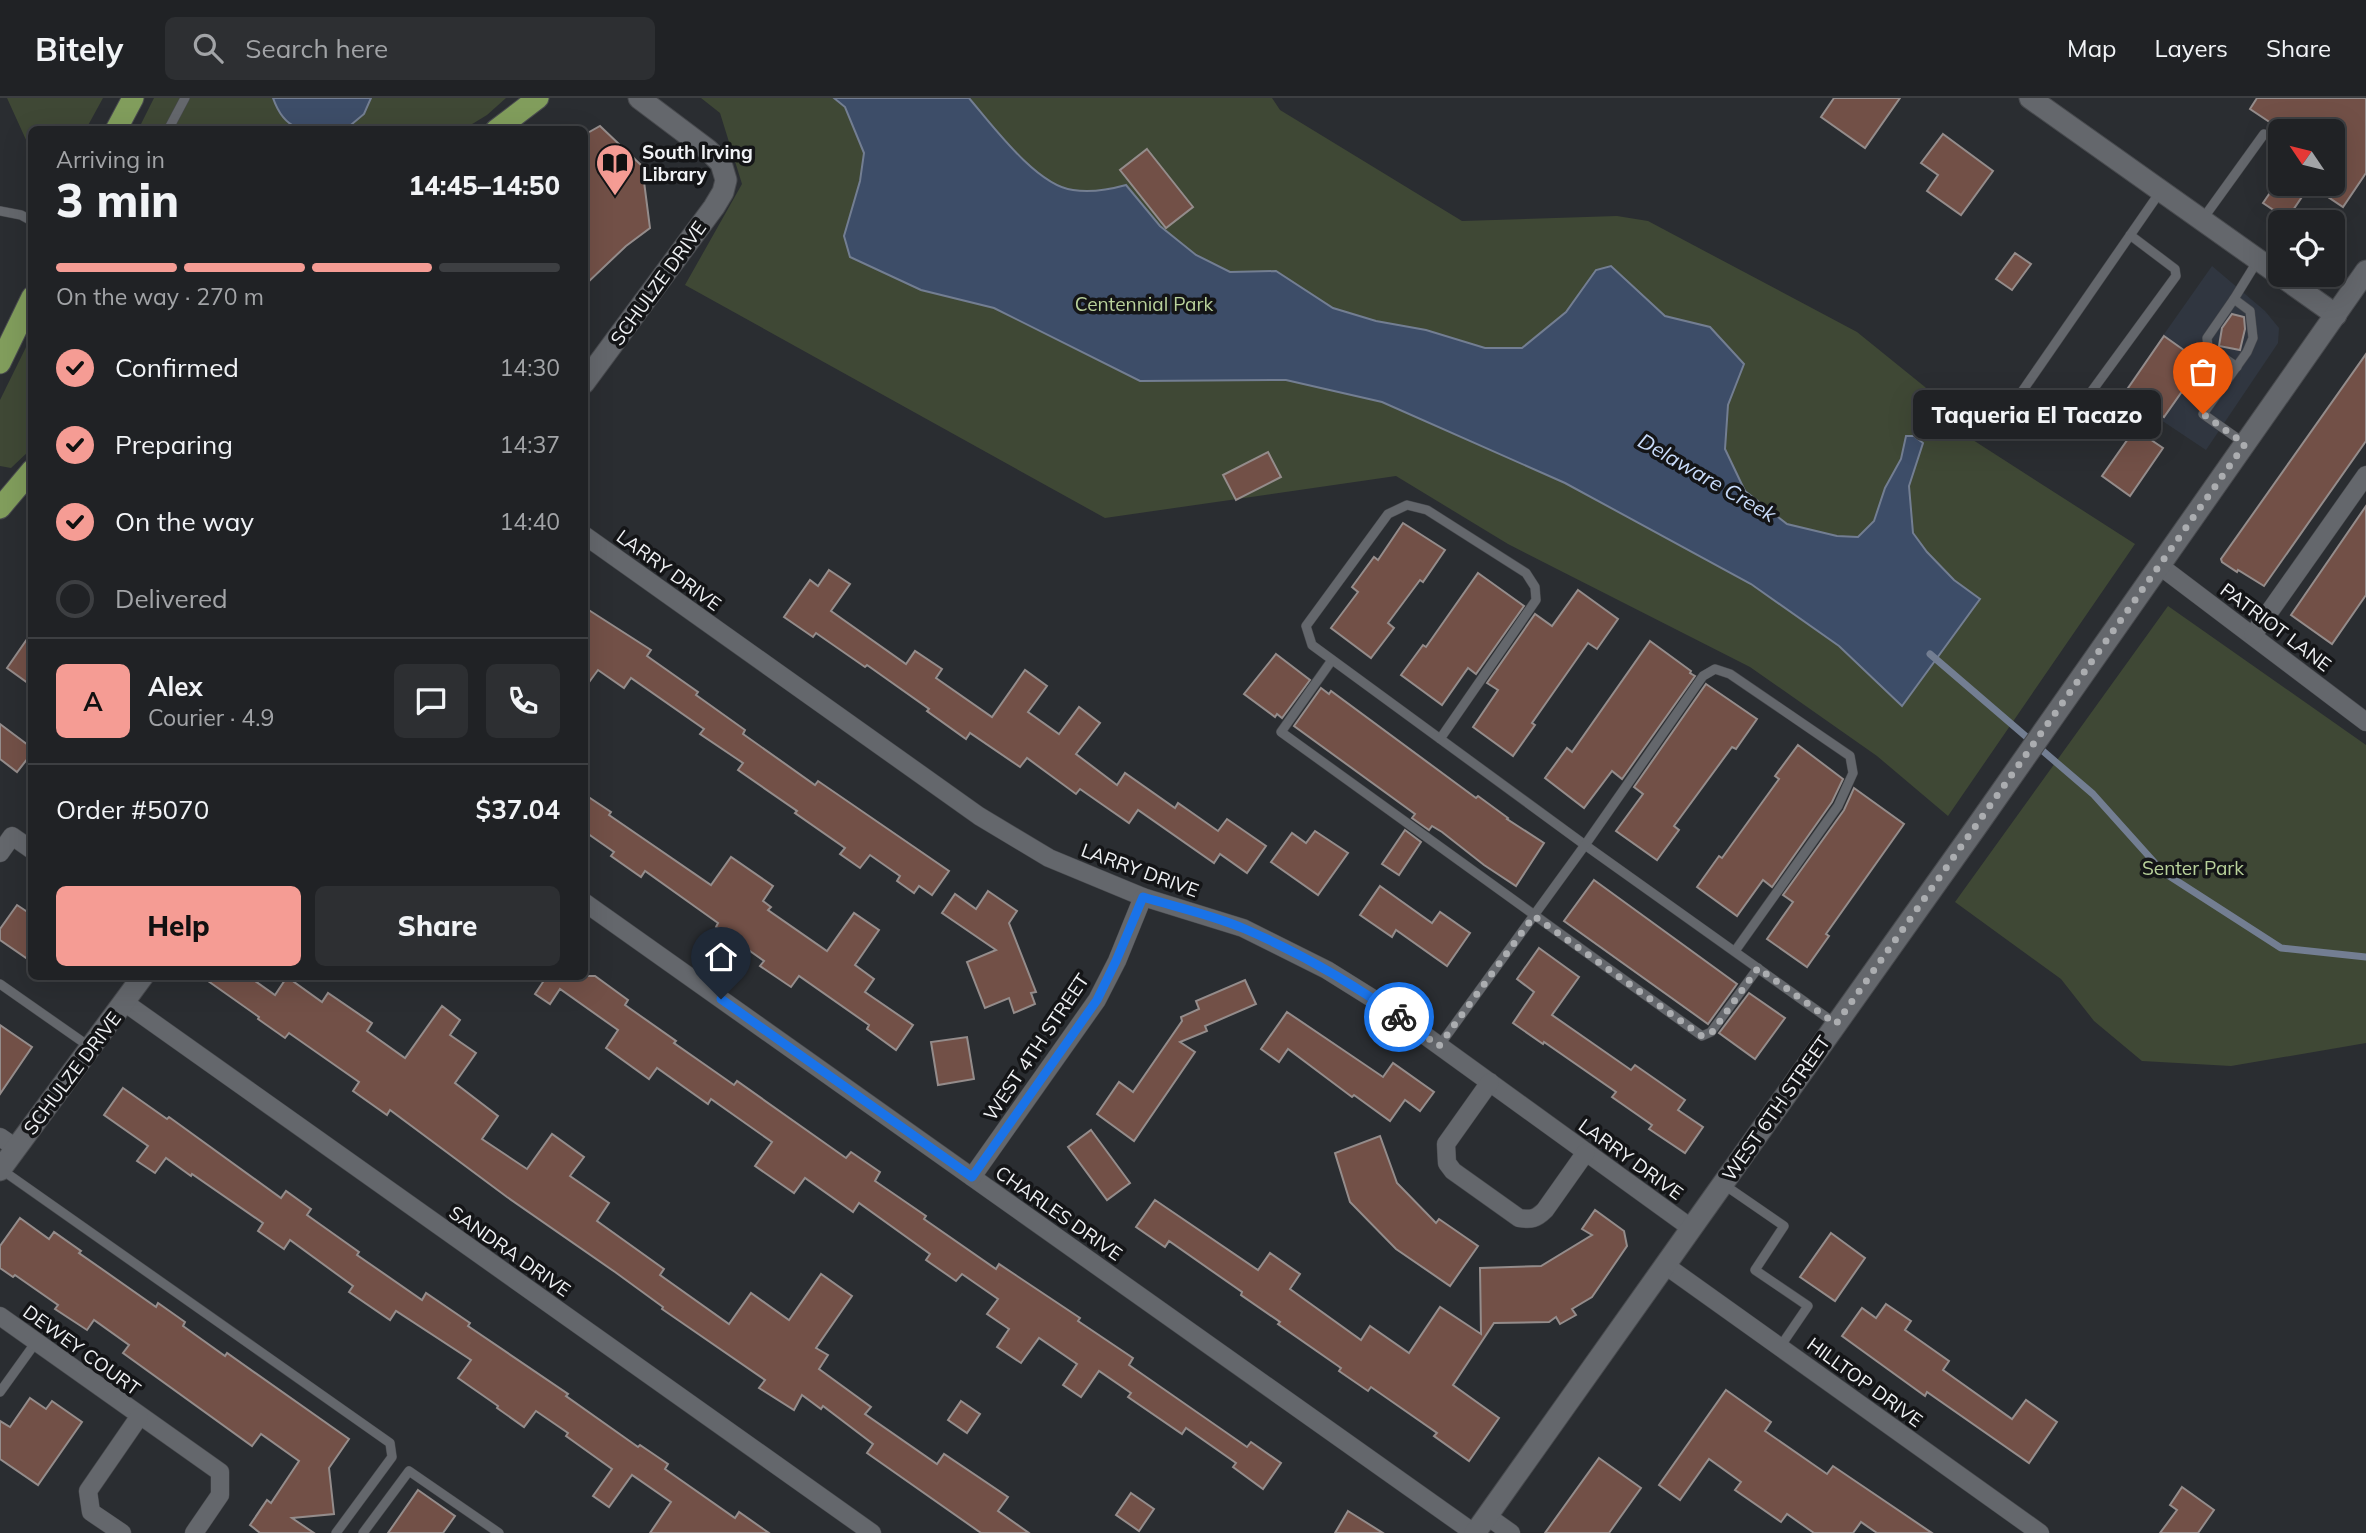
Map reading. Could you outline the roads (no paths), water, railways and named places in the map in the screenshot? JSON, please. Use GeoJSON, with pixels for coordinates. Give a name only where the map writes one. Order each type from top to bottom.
{"type":"FeatureCollection","features":[{"type":"Feature","properties":{"kind":"main road"},"geometry":{"type":"LineString","coordinates":[[118,126],[133,98]]}},
{"type":"Feature","properties":{"kind":"main road"},"geometry":{"type":"LineString","coordinates":[[501,126],[538,98]]}},
{"type":"Feature","properties":{"kind":"main road"},"geometry":{"type":"LineString","coordinates":[[0,363],[28,304]]}},
{"type":"Feature","properties":{"kind":"main road"},"geometry":{"type":"LineString","coordinates":[[1,505],[28,475]]}},
{"type":"Feature","properties":{"kind":"street","name":"SCHULZE DRIVE"},"geometry":{"type":"LineString","coordinates":[[588,378],[714,207],[723,192],[726,180],[721,163],[708,150],[639,98]]}},
{"type":"Feature","properties":{"kind":"street"},"geometry":{"type":"LineString","coordinates":[[2030,98],[2336,314]]}},
{"type":"Feature","properties":{"kind":"street","name":"WEST 6TH STREET"},"geometry":{"type":"LineString","coordinates":[[1478,1527],[2366,271]]}},
{"type":"Feature","properties":{"kind":"street"},"geometry":{"type":"LineString","coordinates":[[2253,635],[2366,475]]}},
{"type":"Feature","properties":{"kind":"street","name":"LARRY DRIVE"},"geometry":{"type":"LineString","coordinates":[[588,538],[979,816],[1049,858],[1143,897],[1243,928],[1355,986],[1690,1228]]}},
{"type":"Feature","properties":{"kind":"street","name":"PATRIOT LANE"},"geometry":{"type":"LineString","coordinates":[[2160,566],[2366,722]]}},
{"type":"Feature","properties":{"kind":"street"},"geometry":{"type":"LineString","coordinates":[[0,853],[12,836],[28,847]]}},
{"type":"Feature","properties":{"kind":"street","name":"WEST 4TH STREET"},"geometry":{"type":"LineString","coordinates":[[972,1177],[1097,1000],[1143,897]]}},
{"type":"Feature","properties":{"kind":"street","name":"CHARLES DRIVE"},"geometry":{"type":"LineString","coordinates":[[588,905],[972,1177],[1478,1527],[1511,1533]]}},
{"type":"Feature","properties":{"kind":"street","name":"SCHULZE DRIVE"},"geometry":{"type":"LineString","coordinates":[[0,1170],[8,1142],[90,1047],[140,980]]}},
{"type":"Feature","properties":{"kind":"street","name":"SANDRA DRIVE"},"geometry":{"type":"LineString","coordinates":[[124,1002],[872,1533]]}},
{"type":"Feature","properties":{"kind":"street"},"geometry":{"type":"LineString","coordinates":[[1490,1082],[1446,1144],[1447,1163],[1453,1171],[1519,1218],[1537,1218],[1586,1152]]}},
{"type":"Feature","properties":{"kind":"street","name":"HILLTOP DRIVE"},"geometry":{"type":"LineString","coordinates":[[1665,1265],[2040,1533]]}},
{"type":"Feature","properties":{"kind":"street","name":"DEWEY COURT"},"geometry":{"type":"LineString","coordinates":[[0,1316],[220,1472],[220,1495],[194,1533]]}},
{"type":"Feature","properties":{"kind":"street","name":"DEWEY COURT"},"geometry":{"type":"LineString","coordinates":[[122,1533],[92,1512],[88,1490],[139,1417]]}},
{"type":"Feature","properties":{"kind":"lane"},"geometry":{"type":"LineString","coordinates":[[170,126],[185,98]]}},
{"type":"Feature","properties":{"kind":"lane"},"geometry":{"type":"LineString","coordinates":[[2202,220],[2264,134]]}},
{"type":"Feature","properties":{"kind":"lane"},"geometry":{"type":"LineString","coordinates":[[2130,236],[2175,269],[2176,276],[2067,425],[2056,428],[2021,404],[2021,393],[2161,191]]}},
{"type":"Feature","properties":{"kind":"lane"},"geometry":{"type":"LineString","coordinates":[[0,211],[28,219]]}},
{"type":"Feature","properties":{"kind":"lane"},"geometry":{"type":"LineString","coordinates":[[2236,367],[2208,347],[2207,338],[2258,260]]}},
{"type":"Feature","properties":{"kind":"lane"},"geometry":{"type":"LineString","coordinates":[[2234,299],[2250,311],[2253,338],[2247,352],[2203,414],[2245,444]]}},
{"type":"Feature","properties":{"kind":"lane"},"geometry":{"type":"LineString","coordinates":[[1440,739],[1536,600],[1535,587],[1526,573],[1427,510],[1407,505],[1388,514],[1306,626],[1312,645],[1332,660],[1440,739],[1585,845],[1836,1024]]}},
{"type":"Feature","properties":{"kind":"lane"},"geometry":{"type":"LineString","coordinates":[[1332,660],[1281,732],[1534,916],[1702,1036],[1712,1032],[1758,968]]}},
{"type":"Feature","properties":{"kind":"lane"},"geometry":{"type":"LineString","coordinates":[[1439,1046],[1585,845],[1703,676],[1715,669],[1730,674],[1850,756],[1853,774],[1838,806],[1735,951]]}},
{"type":"Feature","properties":{"kind":"lane"},"geometry":{"type":"LineString","coordinates":[[0,984],[90,1047]]}},
{"type":"Feature","properties":{"kind":"lane"},"geometry":{"type":"LineString","coordinates":[[0,1170],[390,1443],[392,1457],[337,1533]]}},
{"type":"Feature","properties":{"kind":"lane"},"geometry":{"type":"LineString","coordinates":[[1722,1184],[1784,1226],[1755,1270],[1808,1306],[1780,1347]]}},
{"type":"Feature","properties":{"kind":"lane"},"geometry":{"type":"LineString","coordinates":[[0,1392],[36,1342]]}},
{"type":"Feature","properties":{"kind":"lane"},"geometry":{"type":"LineString","coordinates":[[363,1533],[409,1471],[499,1533]]}},
{"type":"Feature","properties":{"kind":"water"},"geometry":{"type":"Polygon","coordinates":[[[273,98],[371,98],[364,114],[350,126],[293,126],[279,111],[273,98]]]}},
{"type":"Feature","properties":{"kind":"water"},"geometry":{"type":"Polygon","coordinates":[[[834,98],[969,98],[1016,153],[1045,178],[1059,186],[1080,191],[1126,185],[1160,226],[1196,255],[1230,272],[1276,271],[1333,308],[1376,321],[1426,330],[1485,348],[1522,348],[1566,312],[1596,270],[1611,266],[1665,316],[1710,327],[1744,364],[1728,405],[1725,449],[1745,491],[1787,524],[1837,536],[1858,537],[1874,521],[1885,488],[1901,459],[1906,436],[1914,436],[1923,443],[1909,486],[1913,533],[1954,580],[1980,599],[1902,706],[1839,646],[1751,584],[1565,483],[1382,402],[1286,380],[1140,381],[994,308],[921,290],[850,257],[844,236],[860,181],[864,153],[845,107],[834,98]]]}},
{"type":"Feature","properties":{"kind":"waterway","name":"Delaware Creek"},"geometry":{"type":"LineString","coordinates":[[1930,654],[2093,794],[2163,872],[2281,948],[2366,957]]}},
{"type":"Feature","properties":{"kind":"place","name":"South Irving Library"},"geometry":{"type":"Point","coordinates":[615,197]}},
{"type":"Feature","properties":{"kind":"place","name":"Taqueria El Tacazo"},"geometry":{"type":"Point","coordinates":[2203,414]}},
{"type":"Feature","properties":{"kind":"park label","name":"Centennial Park"},"geometry":{"type":"Point","coordinates":[1144,304]}},
{"type":"Feature","properties":{"kind":"park label","name":"Senter Park"},"geometry":{"type":"Point","coordinates":[2193,868]}}]}
